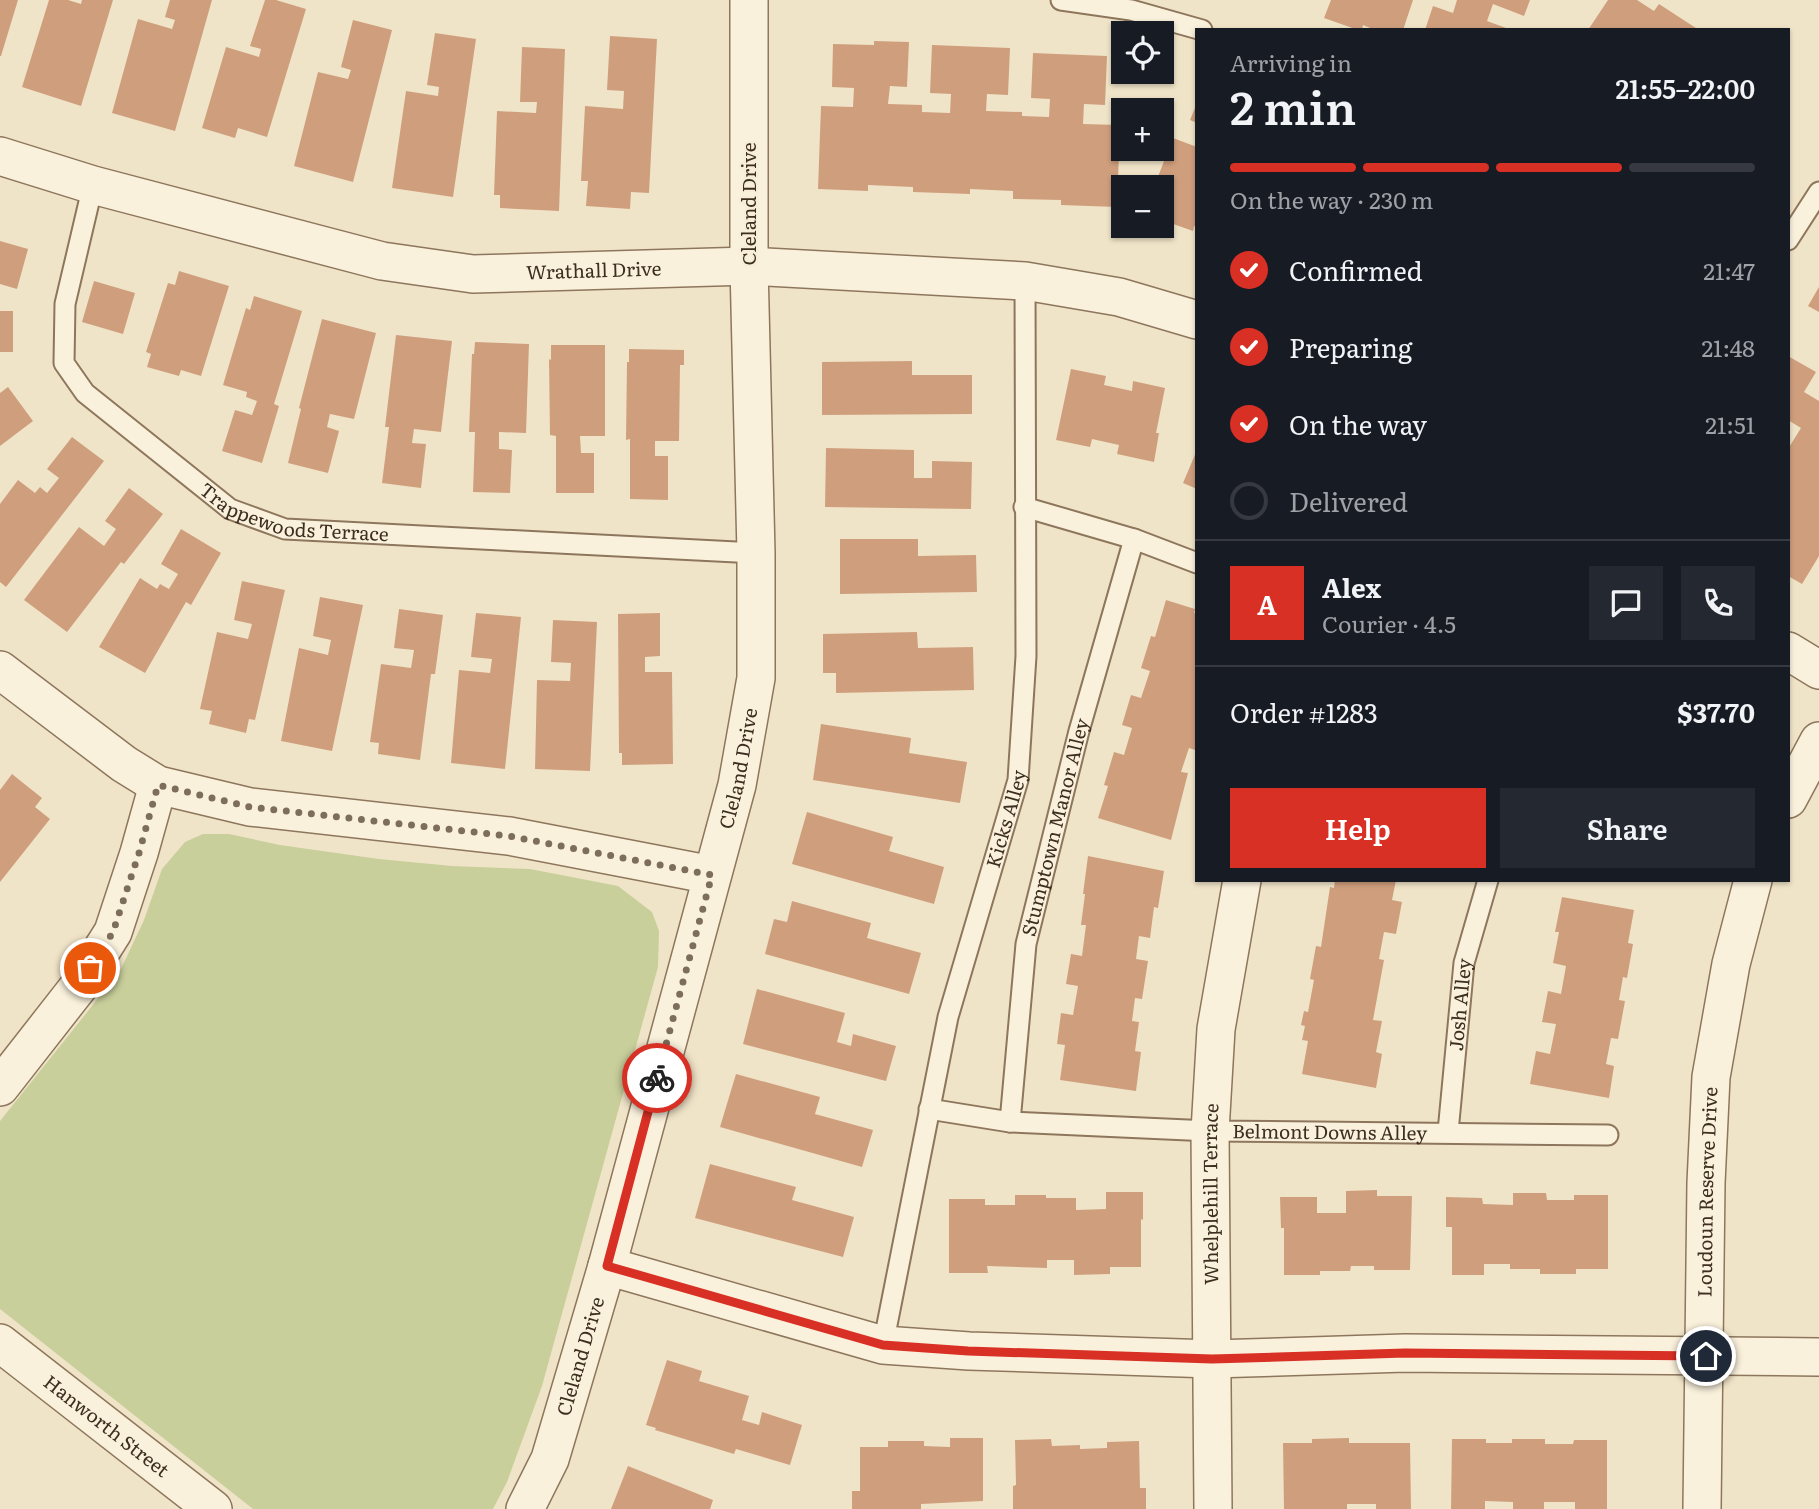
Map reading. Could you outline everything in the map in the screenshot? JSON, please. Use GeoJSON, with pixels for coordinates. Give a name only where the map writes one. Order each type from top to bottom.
{"type":"FeatureCollection","features":[{"type":"Feature","properties":{"kind":"street","name":"Cleland Drive"},"geometry":{"type":"LineString","coordinates":[[525,1509],[550,1460],[607,1266],[737,785],[756,678],[756,553],[749,266],[749,0]]}},
{"type":"Feature","properties":{"kind":"street","name":"Wrathall Drive"},"geometry":{"type":"LineString","coordinates":[[0,156],[93,186],[382,261],[473,274],[749,266],[1025,281],[1119,297],[1195,319]]}},
{"type":"Feature","properties":{"kind":"street"},"geometry":{"type":"LineString","coordinates":[[1790,652],[1819,670]]}},
{"type":"Feature","properties":{"kind":"street"},"geometry":{"type":"LineString","coordinates":[[0,670],[124,764],[158,785],[250,807],[509,836],[712,875]]}},
{"type":"Feature","properties":{"kind":"street"},"geometry":{"type":"LineString","coordinates":[[1790,795],[1819,741]]}},
{"type":"Feature","properties":{"kind":"street"},"geometry":{"type":"LineString","coordinates":[[0,1087],[79,986],[113,932],[158,785]]}},
{"type":"Feature","properties":{"kind":"street","name":"Whelplehill Terrace"},"geometry":{"type":"LineString","coordinates":[[1213,1509],[1210,1131],[1216,1030],[1242,882]]}},
{"type":"Feature","properties":{"kind":"street","name":"Loudoun Reserve Drive"},"geometry":{"type":"LineString","coordinates":[[1702,1509],[1706,1356],[1706,1183],[1711,1077],[1731,964],[1753,882]]}},
{"type":"Feature","properties":{"kind":"street"},"geometry":{"type":"LineString","coordinates":[[607,1266],[883,1345],[968,1351],[1212,1359],[1405,1353],[1819,1357]]}},
{"type":"Feature","properties":{"kind":"street","name":"Hanworth Street"},"geometry":{"type":"LineString","coordinates":[[0,1343],[213,1509]]}},
{"type":"Feature","properties":{"kind":"lane"},"geometry":{"type":"LineString","coordinates":[[1061,0],[1131,10],[1195,28]]}},
{"type":"Feature","properties":{"kind":"lane","name":"Trappewoods Terrace"},"geometry":{"type":"LineString","coordinates":[[93,186],[65,304],[64,363],[85,393],[230,509],[285,529],[756,553]]}},
{"type":"Feature","properties":{"kind":"lane"},"geometry":{"type":"LineString","coordinates":[[1790,237],[1819,192]]}},
{"type":"Feature","properties":{"kind":"lane","name":"Kicks Alley"},"geometry":{"type":"LineString","coordinates":[[883,1345],[948,1017],[1018,780],[1026,656],[1025,281]]}},
{"type":"Feature","properties":{"kind":"lane"},"geometry":{"type":"LineString","coordinates":[[1024,508],[1134,539],[1195,563]]}},
{"type":"Feature","properties":{"kind":"lane","name":"Stumptown Manor Alley"},"geometry":{"type":"LineString","coordinates":[[1010,1122],[1026,944],[1079,731],[1134,539]]}},
{"type":"Feature","properties":{"kind":"lane","name":"Josh Alley"},"geometry":{"type":"LineString","coordinates":[[1448,1132],[1464,963],[1487,882]]}},
{"type":"Feature","properties":{"kind":"lane","name":"Belmont Downs Alley"},"geometry":{"type":"LineString","coordinates":[[929,1109],[1010,1122],[1210,1131],[1608,1135]]}},
{"type":"Feature","properties":{"kind":"green space"},"geometry":{"type":"Polygon","coordinates":[[[203,834],[229,834],[280,845],[379,859],[452,866],[530,869],[618,886],[652,912],[659,931],[658,967],[542,1386],[507,1482],[493,1509],[253,1509],[0,1309],[0,1121],[120,971],[144,920],[162,869],[185,842],[203,834]]]}},
{"type":"Feature","properties":{"kind":"building"},"geometry":{"type":"Polygon","coordinates":[[[0,0],[18,0],[1,56],[0,56],[0,0]]]}},
{"type":"Feature","properties":{"kind":"building"},"geometry":{"type":"Polygon","coordinates":[[[49,0],[68,0],[81,4],[82,0],[113,0],[81,106],[22,87],[49,0]]]}},
{"type":"Feature","properties":{"kind":"building"},"geometry":{"type":"Polygon","coordinates":[[[170,0],[212,0],[175,131],[112,113],[138,19],[172,29],[175,20],[165,17],[170,0]]]}},
{"type":"Feature","properties":{"kind":"building"},"geometry":{"type":"Polygon","coordinates":[[[265,0],[276,0],[306,9],[267,137],[238,128],[235,138],[202,128],[226,47],[259,57],[261,49],[250,46],[265,0]]]}},
{"type":"Feature","properties":{"kind":"building"},"geometry":{"type":"Polygon","coordinates":[[[1331,0],[1413,0],[1404,28],[1370,28],[1363,25],[1362,28],[1352,28],[1324,18],[1331,0]]]}},
{"type":"Feature","properties":{"kind":"building"},"geometry":{"type":"Polygon","coordinates":[[[1457,0],[1530,0],[1524,16],[1493,4],[1487,21],[1506,28],[1426,28],[1433,6],[1453,13],[1457,0]]]}},
{"type":"Feature","properties":{"kind":"building"},"geometry":{"type":"Polygon","coordinates":[[[1608,0],[1637,0],[1654,11],[1659,4],[1696,28],[1589,28],[1608,0]]]}},
{"type":"Feature","properties":{"kind":"building"},"geometry":{"type":"Polygon","coordinates":[[[353,20],[392,30],[353,182],[294,166],[318,72],[348,79],[351,70],[341,67],[353,20]]]}},
{"type":"Feature","properties":{"kind":"building"},"geometry":{"type":"Polygon","coordinates":[[[435,33],[476,39],[453,197],[392,188],[406,91],[438,96],[439,87],[427,85],[435,33]]]}},
{"type":"Feature","properties":{"kind":"building"},"geometry":{"type":"Polygon","coordinates":[[[610,36],[657,39],[649,193],[631,192],[630,209],[586,206],[588,181],[581,181],[585,106],[623,109],[624,91],[607,90],[610,36]]]}},
{"type":"Feature","properties":{"kind":"building"},"geometry":{"type":"Polygon","coordinates":[[[874,41],[909,42],[907,87],[890,86],[888,104],[922,105],[922,112],[950,113],[951,94],[930,93],[932,45],[1010,48],[1008,95],[987,94],[986,111],[1022,112],[1022,116],[1049,117],[1050,99],[1031,98],[1033,53],[1107,56],[1105,105],[1084,104],[1083,124],[1111,125],[1111,161],[1119,161],[1118,175],[1111,175],[1111,207],[1061,205],[1061,200],[1013,199],[1013,191],[970,189],[970,194],[913,192],[913,187],[868,185],[868,191],[818,189],[821,106],[853,107],[854,88],[832,87],[833,44],[874,45],[874,41]]]}},
{"type":"Feature","properties":{"kind":"building"},"geometry":{"type":"Polygon","coordinates":[[[522,47],[565,49],[559,211],[500,208],[500,195],[494,195],[497,111],[536,113],[537,102],[520,102],[522,47]]]}},
{"type":"Feature","properties":{"kind":"building"},"geometry":{"type":"Polygon","coordinates":[[[1195,108],[1195,122],[1190,120],[1195,108]]]}},
{"type":"Feature","properties":{"kind":"building"},"geometry":{"type":"Polygon","coordinates":[[[1174,138],[1195,146],[1193,231],[1174,224],[1174,175],[1159,175],[1164,161],[1174,161],[1174,138]]]}},
{"type":"Feature","properties":{"kind":"building"},"geometry":{"type":"Polygon","coordinates":[[[0,241],[28,249],[17,289],[0,284],[0,241]]]}},
{"type":"Feature","properties":{"kind":"building"},"geometry":{"type":"Polygon","coordinates":[[[179,271],[229,286],[201,376],[181,370],[179,376],[147,367],[151,354],[146,352],[168,283],[175,285],[179,271]]]}},
{"type":"Feature","properties":{"kind":"building"},"geometry":{"type":"Polygon","coordinates":[[[94,281],[135,293],[123,334],[82,322],[94,281]]]}},
{"type":"Feature","properties":{"kind":"building"},"geometry":{"type":"Polygon","coordinates":[[[1819,287],[1819,312],[1808,306],[1819,287]]]}},
{"type":"Feature","properties":{"kind":"building"},"geometry":{"type":"Polygon","coordinates":[[[254,296],[302,311],[274,404],[279,406],[262,463],[222,451],[235,410],[252,415],[257,401],[246,397],[247,392],[223,385],[246,308],[250,310],[254,296]]]}},
{"type":"Feature","properties":{"kind":"building"},"geometry":{"type":"Polygon","coordinates":[[[0,311],[13,311],[13,352],[0,352],[0,311]]]}},
{"type":"Feature","properties":{"kind":"building"},"geometry":{"type":"Polygon","coordinates":[[[322,319],[376,333],[354,419],[330,414],[327,427],[339,431],[328,473],[288,463],[322,319]]]}},
{"type":"Feature","properties":{"kind":"building"},"geometry":{"type":"Polygon","coordinates":[[[396,335],[452,341],[441,432],[414,429],[412,443],[426,444],[421,488],[382,483],[389,427],[385,427],[396,335]]]}},
{"type":"Feature","properties":{"kind":"building"},"geometry":{"type":"Polygon","coordinates":[[[475,342],[529,344],[526,433],[499,432],[499,449],[512,450],[510,493],[473,492],[475,432],[469,432],[472,354],[475,342]]]}},
{"type":"Feature","properties":{"kind":"building"},"geometry":{"type":"Polygon","coordinates":[[[551,345],[605,345],[605,436],[580,436],[581,453],[594,453],[594,493],[556,493],[556,436],[550,435],[551,345]]]}},
{"type":"Feature","properties":{"kind":"building"},"geometry":{"type":"Polygon","coordinates":[[[629,349],[684,350],[684,365],[680,365],[679,441],[655,441],[655,456],[668,456],[668,500],[630,499],[630,439],[626,440],[629,349]]]}},
{"type":"Feature","properties":{"kind":"building"},"geometry":{"type":"Polygon","coordinates":[[[1790,357],[1816,372],[1804,392],[1819,401],[1819,556],[1802,584],[1790,577],[1790,446],[1801,428],[1790,421],[1790,357]]]}},
{"type":"Feature","properties":{"kind":"building"},"geometry":{"type":"Polygon","coordinates":[[[912,361],[912,375],[972,375],[972,414],[822,415],[822,362],[912,361]]]}},
{"type":"Feature","properties":{"kind":"building"},"geometry":{"type":"Polygon","coordinates":[[[1071,369],[1106,376],[1104,385],[1132,391],[1133,381],[1165,388],[1156,433],[1159,433],[1154,462],[1117,454],[1119,445],[1092,439],[1090,447],[1056,440],[1071,369]]]}},
{"type":"Feature","properties":{"kind":"building"},"geometry":{"type":"Polygon","coordinates":[[[8,387],[33,421],[0,446],[0,393],[8,387]]]}},
{"type":"Feature","properties":{"kind":"building"},"geometry":{"type":"Polygon","coordinates":[[[72,437],[104,461],[6,587],[0,582],[0,504],[18,480],[35,493],[40,487],[47,493],[59,478],[47,469],[72,437]]]}},
{"type":"Feature","properties":{"kind":"building"},"geometry":{"type":"Polygon","coordinates":[[[826,448],[914,450],[914,478],[932,478],[932,461],[972,462],[971,509],[825,507],[826,448]]]}},
{"type":"Feature","properties":{"kind":"building"},"geometry":{"type":"Polygon","coordinates":[[[1195,455],[1195,488],[1183,483],[1195,455]]]}},
{"type":"Feature","properties":{"kind":"building"},"geometry":{"type":"Polygon","coordinates":[[[129,488],[163,514],[124,564],[121,562],[67,632],[24,600],[79,527],[104,546],[116,529],[105,521],[129,488]]]}},
{"type":"Feature","properties":{"kind":"building"},"geometry":{"type":"Polygon","coordinates":[[[181,529],[221,553],[191,605],[186,602],[145,673],[99,647],[140,578],[157,589],[160,584],[169,589],[178,574],[161,564],[181,529]]]}},
{"type":"Feature","properties":{"kind":"building"},"geometry":{"type":"Polygon","coordinates":[[[840,539],[918,539],[918,556],[976,555],[977,592],[840,594],[840,539]]]}},
{"type":"Feature","properties":{"kind":"building"},"geometry":{"type":"Polygon","coordinates":[[[242,581],[285,590],[255,720],[249,719],[246,733],[209,724],[212,711],[200,709],[217,632],[248,639],[252,624],[234,620],[242,581]]]}},
{"type":"Feature","properties":{"kind":"building"},"geometry":{"type":"Polygon","coordinates":[[[320,597],[363,605],[332,751],[281,741],[299,648],[328,655],[331,640],[313,636],[320,597]]]}},
{"type":"Feature","properties":{"kind":"building"},"geometry":{"type":"Polygon","coordinates":[[[1166,600],[1195,609],[1195,750],[1189,748],[1181,772],[1188,773],[1171,840],[1098,818],[1108,786],[1104,785],[1114,752],[1124,755],[1132,728],[1122,725],[1131,695],[1141,698],[1150,671],[1141,668],[1151,636],[1155,637],[1166,600]]]}},
{"type":"Feature","properties":{"kind":"building"},"geometry":{"type":"Polygon","coordinates":[[[399,609],[443,615],[435,674],[431,674],[420,760],[378,754],[379,743],[370,742],[381,664],[411,668],[414,650],[394,648],[399,609]]]}},
{"type":"Feature","properties":{"kind":"building"},"geometry":{"type":"Polygon","coordinates":[[[476,613],[521,617],[505,769],[451,763],[459,670],[490,673],[492,659],[471,657],[476,613]]]}},
{"type":"Feature","properties":{"kind":"building"},"geometry":{"type":"Polygon","coordinates":[[[660,613],[660,656],[645,657],[645,672],[672,672],[673,764],[622,765],[622,753],[619,753],[618,614],[660,613]]]}},
{"type":"Feature","properties":{"kind":"building"},"geometry":{"type":"Polygon","coordinates":[[[553,620],[597,622],[590,771],[535,769],[537,680],[570,681],[571,663],[551,662],[553,620]]]}},
{"type":"Feature","properties":{"kind":"building"},"geometry":{"type":"Polygon","coordinates":[[[917,632],[918,648],[973,647],[974,690],[836,693],[836,673],[823,673],[823,634],[917,632]]]}},
{"type":"Feature","properties":{"kind":"building"},"geometry":{"type":"Polygon","coordinates":[[[821,724],[911,738],[909,753],[967,762],[960,803],[813,780],[821,724]]]}},
{"type":"Feature","properties":{"kind":"building"},"geometry":{"type":"Polygon","coordinates":[[[12,774],[42,798],[35,807],[50,819],[0,882],[0,790],[12,774]]]}},
{"type":"Feature","properties":{"kind":"building"},"geometry":{"type":"Polygon","coordinates":[[[807,812],[893,837],[889,851],[944,867],[934,904],[792,864],[807,812]]]}},
{"type":"Feature","properties":{"kind":"building"},"geometry":{"type":"Polygon","coordinates":[[[1088,856],[1164,871],[1158,908],[1154,907],[1150,938],[1139,936],[1136,959],[1148,961],[1142,999],[1135,998],[1132,1021],[1139,1022],[1135,1051],[1141,1052],[1136,1091],[1060,1080],[1065,1045],[1057,1044],[1061,1013],[1073,1015],[1078,986],[1066,984],[1071,954],[1082,956],[1086,925],[1081,925],[1088,856]]]}},
{"type":"Feature","properties":{"kind":"building"},"geometry":{"type":"Polygon","coordinates":[[[1335,882],[1396,882],[1392,900],[1402,902],[1396,934],[1384,932],[1379,959],[1384,960],[1373,1020],[1382,1021],[1376,1052],[1382,1054],[1376,1088],[1302,1074],[1308,1041],[1302,1040],[1305,1026],[1301,1025],[1304,1011],[1308,1012],[1314,980],[1310,979],[1316,946],[1321,947],[1330,887],[1334,888],[1335,882]]]}},
{"type":"Feature","properties":{"kind":"building"},"geometry":{"type":"Polygon","coordinates":[[[1562,897],[1634,910],[1628,943],[1633,944],[1627,978],[1623,977],[1619,1000],[1625,1001],[1618,1039],[1611,1038],[1606,1064],[1614,1066],[1609,1098],[1530,1084],[1536,1051],[1550,1054],[1556,1024],[1542,1022],[1548,991],[1561,994],[1566,966],[1553,963],[1559,932],[1555,932],[1562,897]]]}},
{"type":"Feature","properties":{"kind":"building"},"geometry":{"type":"Polygon","coordinates":[[[792,901],[871,923],[867,938],[921,953],[909,994],[765,954],[774,919],[787,922],[792,901]]]}},
{"type":"Feature","properties":{"kind":"building"},"geometry":{"type":"Polygon","coordinates":[[[757,989],[845,1013],[837,1042],[851,1046],[853,1034],[896,1046],[886,1081],[743,1044],[757,989]]]}},
{"type":"Feature","properties":{"kind":"building"},"geometry":{"type":"Polygon","coordinates":[[[736,1074],[820,1097],[815,1114],[873,1130],[862,1167],[720,1127],[736,1074]]]}},
{"type":"Feature","properties":{"kind":"building"},"geometry":{"type":"Polygon","coordinates":[[[710,1164],[796,1187],[792,1200],[854,1217],[843,1257],[695,1218],[710,1164]]]}},
{"type":"Feature","properties":{"kind":"building"},"geometry":{"type":"Polygon","coordinates":[[[1377,1190],[1377,1196],[1412,1196],[1410,1270],[1374,1270],[1374,1266],[1351,1266],[1350,1271],[1320,1271],[1320,1275],[1284,1275],[1284,1228],[1281,1228],[1280,1197],[1317,1197],[1317,1213],[1346,1213],[1346,1191],[1377,1190]]]}},
{"type":"Feature","properties":{"kind":"building"},"geometry":{"type":"Polygon","coordinates":[[[1106,1192],[1143,1192],[1141,1267],[1110,1267],[1110,1274],[1074,1275],[1074,1260],[1047,1260],[1047,1268],[987,1266],[988,1273],[949,1273],[949,1199],[985,1199],[985,1205],[1015,1205],[1015,1195],[1046,1195],[1046,1198],[1076,1198],[1076,1210],[1106,1209],[1106,1192]]]}},
{"type":"Feature","properties":{"kind":"building"},"geometry":{"type":"Polygon","coordinates":[[[1513,1193],[1546,1193],[1547,1200],[1574,1200],[1574,1195],[1608,1195],[1608,1269],[1576,1269],[1576,1274],[1540,1274],[1540,1269],[1510,1269],[1510,1264],[1484,1264],[1484,1275],[1452,1275],[1452,1227],[1446,1227],[1446,1197],[1482,1198],[1483,1204],[1513,1205],[1513,1193]]]}},
{"type":"Feature","properties":{"kind":"building"},"geometry":{"type":"Polygon","coordinates":[[[667,1360],[702,1371],[699,1381],[749,1396],[742,1420],[759,1425],[762,1412],[802,1425],[790,1465],[736,1449],[734,1454],[646,1425],[667,1360]]]}},
{"type":"Feature","properties":{"kind":"building"},"geometry":{"type":"Polygon","coordinates":[[[950,1438],[983,1438],[983,1501],[921,1504],[921,1509],[852,1509],[852,1491],[860,1491],[860,1447],[888,1447],[888,1441],[924,1441],[924,1446],[950,1447],[950,1438]]]}},
{"type":"Feature","properties":{"kind":"building"},"geometry":{"type":"Polygon","coordinates":[[[1349,1438],[1349,1443],[1410,1443],[1411,1509],[1376,1509],[1376,1504],[1347,1504],[1347,1509],[1284,1509],[1283,1443],[1312,1443],[1312,1439],[1349,1438]]]}},
{"type":"Feature","properties":{"kind":"building"},"geometry":{"type":"Polygon","coordinates":[[[1051,1439],[1052,1446],[1080,1445],[1080,1449],[1107,1448],[1107,1442],[1139,1441],[1140,1488],[1146,1488],[1146,1509],[1013,1509],[1013,1486],[1016,1485],[1015,1440],[1051,1439]]]}},
{"type":"Feature","properties":{"kind":"building"},"geometry":{"type":"Polygon","coordinates":[[[1452,1439],[1486,1439],[1486,1443],[1512,1443],[1512,1439],[1545,1439],[1545,1444],[1573,1444],[1574,1440],[1607,1440],[1607,1509],[1575,1509],[1575,1502],[1544,1502],[1544,1509],[1513,1509],[1513,1502],[1485,1501],[1485,1509],[1451,1509],[1452,1439]]]}},
{"type":"Feature","properties":{"kind":"building"},"geometry":{"type":"Polygon","coordinates":[[[628,1466],[713,1500],[710,1509],[611,1509],[628,1466]]]}},
{"type":"Feature","properties":{"kind":"way so far"},"geometry":{"type":"LineString","coordinates":[[90,968],[113,932],[158,785],[250,807],[509,836],[712,875],[657,1078]]}},
{"type":"Feature","properties":{"kind":"route"},"geometry":{"type":"LineString","coordinates":[[657,1078],[607,1266],[883,1345],[968,1351],[1212,1359],[1405,1353],[1706,1356]]}}]}
